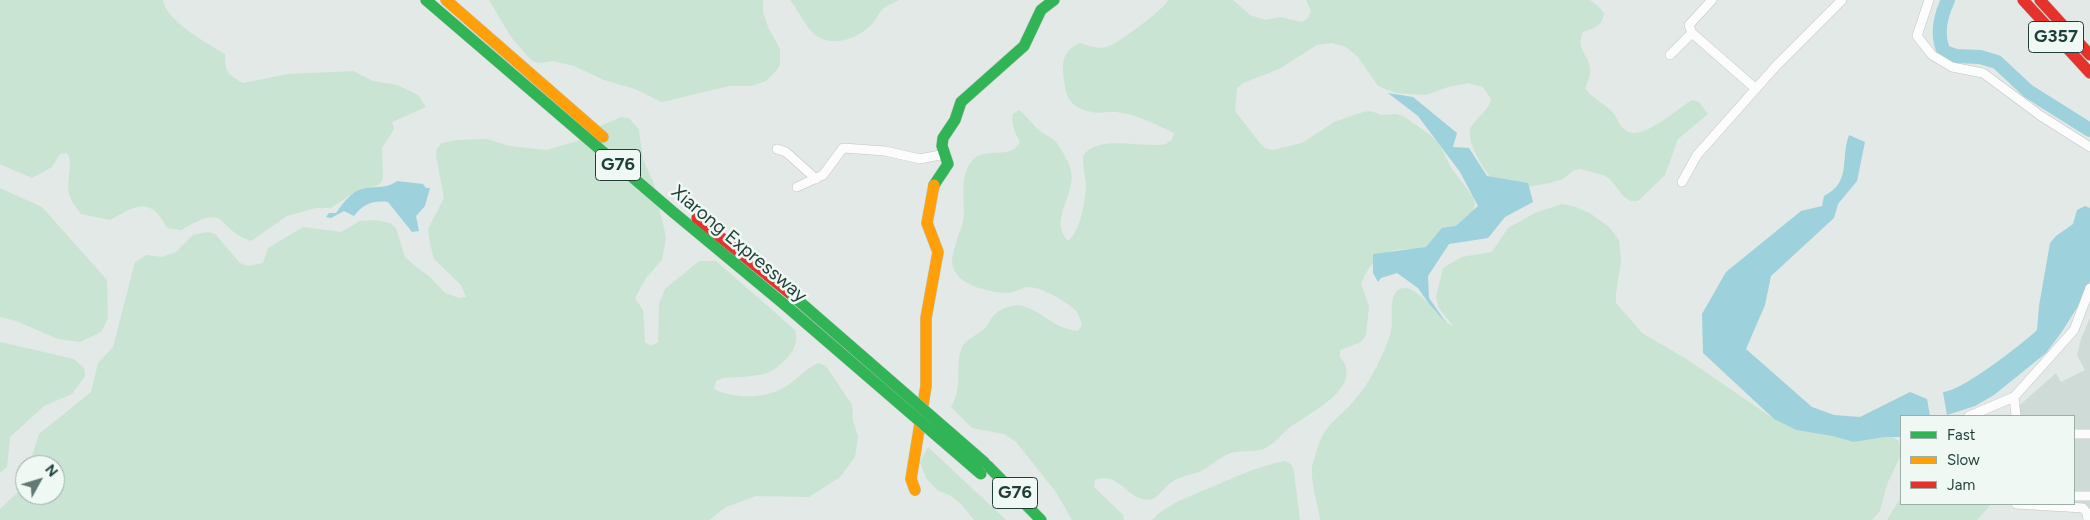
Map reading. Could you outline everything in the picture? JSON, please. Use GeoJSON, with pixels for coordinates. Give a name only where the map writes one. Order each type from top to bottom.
{"type":"FeatureCollection","features":[{"type":"Feature","properties":{"kind":"main road","name":"Xiarong Expressway"},"geometry":{"type":"LineString","coordinates":[[426,0],[673,212],[758,281],[789,300],[1041,520]]}},
{"type":"Feature","properties":{"kind":"main road","name":"Xiarong Expressway"},"geometry":{"type":"LineString","coordinates":[[446,0],[678,203],[766,272],[789,300]]}},
{"type":"Feature","properties":{"kind":"main road"},"geometry":{"type":"LineString","coordinates":[[915,490],[911,479],[926,386],[926,318],[938,252],[927,223],[932,188],[948,164],[942,146],[943,138],[955,120],[961,102],[1024,46],[1041,10],[1054,0]]}},
{"type":"Feature","properties":{"kind":"main road","name":"G357"},"geometry":{"type":"LineString","coordinates":[[2023,0],[2090,74]]}},
{"type":"Feature","properties":{"kind":"main road","name":"G357"},"geometry":{"type":"LineString","coordinates":[[2040,0],[2090,55]]}},
{"type":"Feature","properties":{"kind":"main road","name":"Xiarong Expressway"},"geometry":{"type":"LineString","coordinates":[[985,470],[1026,520]]}},
{"type":"Feature","properties":{"kind":"street"},"geometry":{"type":"LineString","coordinates":[[1712,0],[1689,26],[1692,33],[1756,89]]}},
{"type":"Feature","properties":{"kind":"street"},"geometry":{"type":"LineString","coordinates":[[1682,182],[1697,154],[1756,89],[1842,0]]}},
{"type":"Feature","properties":{"kind":"street"},"geometry":{"type":"LineString","coordinates":[[1929,0],[1917,36],[1932,55],[1952,67],[1983,73],[2041,116],[2090,146]]}},
{"type":"Feature","properties":{"kind":"street"},"geometry":{"type":"LineString","coordinates":[[1670,54],[1692,33]]}},
{"type":"Feature","properties":{"kind":"street"},"geometry":{"type":"LineString","coordinates":[[797,187],[823,175],[843,148],[885,151],[920,159],[945,154]]}},
{"type":"Feature","properties":{"kind":"street"},"geometry":{"type":"LineString","coordinates":[[777,149],[786,152],[816,179]]}},
{"type":"Feature","properties":{"kind":"street"},"geometry":{"type":"LineString","coordinates":[[1971,415],[2014,397],[2074,330],[2090,288]]}},
{"type":"Feature","properties":{"kind":"street"},"geometry":{"type":"LineString","coordinates":[[2014,397],[2016,415]]}},
{"type":"Feature","properties":{"kind":"street"},"geometry":{"type":"LineString","coordinates":[[2075,434],[2090,434]]}},
{"type":"Feature","properties":{"kind":"street"},"geometry":{"type":"LineString","coordinates":[[2075,496],[2090,496]]}},
{"type":"Feature","properties":{"kind":"street"},"geometry":{"type":"LineString","coordinates":[[2033,505],[2083,508],[2088,513],[2088,520]]}},
{"type":"Feature","properties":{"kind":"shaded area"},"geometry":{"type":"Polygon","coordinates":[[[2090,318],[2090,520],[2075,505],[2075,415],[2020,415],[2020,405],[2056,373],[2061,382],[2085,370],[2077,355],[2081,339],[2090,318]]]}},
{"type":"Feature","properties":{"kind":"green space"},"geometry":{"type":"Polygon","coordinates":[[[0,0],[163,0],[166,8],[179,24],[225,54],[226,69],[233,77],[243,83],[288,74],[353,71],[373,81],[397,85],[418,95],[426,107],[392,122],[394,129],[382,148],[383,179],[379,185],[356,191],[331,208],[316,208],[287,216],[251,241],[239,236],[215,217],[197,222],[181,230],[167,228],[155,211],[142,206],[110,220],[81,214],[69,193],[70,162],[67,153],[60,154],[52,167],[32,178],[0,164],[0,0]]]}},
{"type":"Feature","properties":{"kind":"green space"},"geometry":{"type":"Polygon","coordinates":[[[489,0],[763,0],[763,12],[768,27],[780,49],[780,64],[766,81],[751,86],[729,86],[662,102],[635,89],[604,80],[574,66],[553,61],[538,63],[531,60],[511,37],[489,0]]]}},
{"type":"Feature","properties":{"kind":"green space"},"geometry":{"type":"Polygon","coordinates":[[[790,0],[899,0],[883,9],[871,25],[858,35],[842,41],[834,41],[826,40],[812,32],[790,0]]]}},
{"type":"Feature","properties":{"kind":"green space"},"geometry":{"type":"Polygon","coordinates":[[[1168,0],[1233,0],[1250,15],[1265,20],[1280,17],[1302,22],[1308,18],[1311,11],[1306,0],[1590,0],[1604,13],[1600,24],[1583,32],[1581,46],[1589,63],[1590,70],[1585,88],[1614,114],[1623,128],[1628,132],[1643,131],[1661,122],[1692,100],[1699,102],[1708,114],[1678,139],[1665,175],[1638,201],[1631,201],[1624,197],[1610,179],[1581,169],[1574,170],[1563,179],[1549,183],[1519,189],[1498,187],[1478,158],[1471,141],[1471,127],[1488,107],[1491,99],[1483,87],[1468,83],[1448,87],[1426,95],[1396,93],[1378,86],[1358,57],[1346,47],[1332,43],[1317,45],[1279,69],[1243,83],[1237,88],[1235,111],[1259,142],[1265,148],[1273,150],[1302,143],[1334,122],[1363,112],[1371,111],[1381,115],[1396,114],[1403,116],[1429,134],[1440,145],[1450,166],[1473,197],[1475,204],[1473,219],[1428,248],[1390,251],[1383,254],[1373,263],[1361,284],[1369,306],[1366,335],[1361,342],[1340,350],[1340,357],[1346,368],[1346,379],[1332,398],[1290,427],[1271,445],[1258,450],[1230,453],[1201,471],[1175,480],[1158,496],[1152,499],[1137,497],[1111,479],[1095,480],[1094,487],[1123,515],[1124,520],[1072,520],[1056,492],[1016,442],[1004,434],[972,428],[951,407],[957,392],[959,357],[963,346],[986,327],[992,317],[999,311],[1020,305],[1037,312],[1062,327],[1078,331],[1082,325],[1078,314],[1072,307],[1040,289],[1029,287],[1010,293],[991,291],[965,282],[954,270],[953,255],[964,213],[964,178],[971,162],[976,157],[982,154],[1010,151],[1016,148],[1020,142],[1014,128],[1013,114],[1019,110],[1038,130],[1056,142],[1070,168],[1070,189],[1061,216],[1063,233],[1068,241],[1076,231],[1085,198],[1086,184],[1083,156],[1090,149],[1110,143],[1166,144],[1172,140],[1174,133],[1131,115],[1113,112],[1095,113],[1077,107],[1068,98],[1066,92],[1063,70],[1065,57],[1069,50],[1080,43],[1100,48],[1112,45],[1150,18],[1168,0]]]}},
{"type":"Feature","properties":{"kind":"green space"},"geometry":{"type":"Polygon","coordinates":[[[621,117],[629,118],[639,130],[643,160],[653,181],[666,237],[662,260],[646,278],[635,298],[643,310],[645,342],[651,346],[658,342],[659,304],[665,289],[699,261],[716,261],[795,330],[796,342],[786,359],[771,371],[748,376],[723,378],[716,381],[714,389],[737,396],[763,395],[784,387],[818,363],[826,366],[852,405],[853,421],[858,436],[855,457],[840,477],[809,497],[756,496],[726,507],[709,520],[0,520],[0,509],[15,495],[15,505],[65,505],[65,455],[32,455],[39,434],[91,392],[98,363],[113,347],[135,262],[147,255],[162,257],[176,252],[193,235],[208,232],[215,234],[240,263],[248,266],[263,263],[268,248],[303,227],[341,232],[360,221],[376,220],[390,223],[396,228],[405,257],[429,276],[445,293],[459,298],[466,297],[461,285],[434,259],[430,244],[428,229],[444,198],[436,155],[437,148],[442,143],[457,140],[487,139],[509,146],[547,150],[581,140],[600,126],[621,117]]]}},
{"type":"Feature","properties":{"kind":"green space"},"geometry":{"type":"Polygon","coordinates":[[[0,188],[42,207],[107,280],[108,318],[101,332],[80,342],[58,339],[16,321],[0,317],[0,188]]]}},
{"type":"Feature","properties":{"kind":"green space"},"geometry":{"type":"Polygon","coordinates":[[[1562,204],[1576,207],[1591,214],[1609,227],[1619,240],[1621,261],[1616,303],[1642,333],[1688,360],[1774,419],[1795,430],[1854,442],[1885,437],[1893,437],[1899,441],[1900,457],[1887,484],[1880,511],[1872,520],[1320,520],[1312,474],[1312,467],[1319,443],[1331,424],[1358,396],[1377,366],[1391,331],[1392,302],[1396,292],[1407,288],[1413,291],[1440,317],[1453,326],[1439,308],[1436,297],[1443,268],[1462,257],[1492,252],[1508,228],[1535,213],[1562,204]]]}},
{"type":"Feature","properties":{"kind":"green space"},"geometry":{"type":"Polygon","coordinates":[[[0,342],[74,359],[84,368],[85,376],[72,394],[44,406],[10,437],[7,467],[0,473],[0,342]]]}},
{"type":"Feature","properties":{"kind":"green space"},"geometry":{"type":"Polygon","coordinates":[[[928,447],[1006,520],[974,520],[962,505],[951,496],[937,490],[926,478],[920,462],[928,447]]]}},
{"type":"Feature","properties":{"kind":"green space"},"geometry":{"type":"Polygon","coordinates":[[[1285,461],[1292,465],[1294,472],[1300,520],[1152,520],[1172,504],[1248,472],[1285,461]]]}},
{"type":"Feature","properties":{"kind":"green space"},"geometry":{"type":"Polygon","coordinates":[[[1900,499],[1900,505],[1990,505],[1977,520],[1887,520],[1900,499]]]}},
{"type":"Feature","properties":{"kind":"water"},"geometry":{"type":"Polygon","coordinates":[[[1388,93],[1413,97],[1457,133],[1453,147],[1469,148],[1487,176],[1528,183],[1533,202],[1505,217],[1488,238],[1449,244],[1428,276],[1429,298],[1447,324],[1418,288],[1397,273],[1381,278],[1378,282],[1373,273],[1373,254],[1426,247],[1442,228],[1456,226],[1478,206],[1460,172],[1418,116],[1388,93]]]}},
{"type":"Feature","properties":{"kind":"water"},"geometry":{"type":"Polygon","coordinates":[[[1849,135],[1865,142],[1857,181],[1838,204],[1834,218],[1771,276],[1765,305],[1746,349],[1812,407],[1834,415],[1860,417],[1910,392],[1927,399],[1930,415],[1900,415],[1900,437],[1885,437],[1854,442],[1796,430],[1774,419],[1703,353],[1702,314],[1726,272],[1801,211],[1822,206],[1824,196],[1833,190],[1842,177],[1849,135]]]}},
{"type":"Feature","properties":{"kind":"water"},"geometry":{"type":"Polygon","coordinates":[[[397,181],[423,184],[426,188],[430,188],[425,206],[416,216],[419,231],[412,232],[388,202],[369,204],[361,208],[354,216],[344,211],[331,218],[326,217],[329,213],[336,213],[355,192],[388,186],[397,181]]]}},
{"type":"Feature","properties":{"kind":"water"},"geometry":{"type":"Polygon","coordinates":[[[2085,206],[2090,208],[2090,281],[2080,303],[2061,333],[2046,353],[1994,395],[1975,406],[1947,415],[1943,392],[1952,390],[1977,376],[2037,330],[2039,306],[2050,243],[2056,236],[2073,224],[2077,210],[2085,206]]]}},
{"type":"Feature","properties":{"kind":"waterway"},"geometry":{"type":"LineString","coordinates":[[1948,0],[1940,26],[1940,39],[1944,52],[1956,56],[1980,57],[1997,62],[2028,91],[2090,130]]}},
{"type":"Feature","properties":{"kind":"traffic: fast"},"geometry":{"type":"LineString","coordinates":[[426,0],[673,212],[785,305]]}},
{"type":"Feature","properties":{"kind":"traffic: fast"},"geometry":{"type":"LineString","coordinates":[[934,185],[948,164],[942,146],[943,138],[955,120],[961,102],[1024,46],[1041,10],[1054,0]]}},
{"type":"Feature","properties":{"kind":"traffic: fast"},"geometry":{"type":"LineString","coordinates":[[793,296],[985,463]]}},
{"type":"Feature","properties":{"kind":"traffic: fast"},"geometry":{"type":"LineString","coordinates":[[785,305],[981,474]]}},
{"type":"Feature","properties":{"kind":"traffic: fast"},"geometry":{"type":"LineString","coordinates":[[988,466],[1041,520]]}},
{"type":"Feature","properties":{"kind":"traffic: slow"},"geometry":{"type":"LineString","coordinates":[[446,0],[603,137]]}},
{"type":"Feature","properties":{"kind":"traffic: slow"},"geometry":{"type":"LineString","coordinates":[[915,490],[911,479],[926,386],[926,318],[938,252],[927,223],[934,185]]}},
{"type":"Feature","properties":{"kind":"traffic: jam"},"geometry":{"type":"LineString","coordinates":[[2023,0],[2090,73]]}},
{"type":"Feature","properties":{"kind":"traffic: jam"},"geometry":{"type":"LineString","coordinates":[[2040,0],[2090,55]]}},
{"type":"Feature","properties":{"kind":"traffic: jam"},"geometry":{"type":"LineString","coordinates":[[697,218],[793,296]]}}]}
